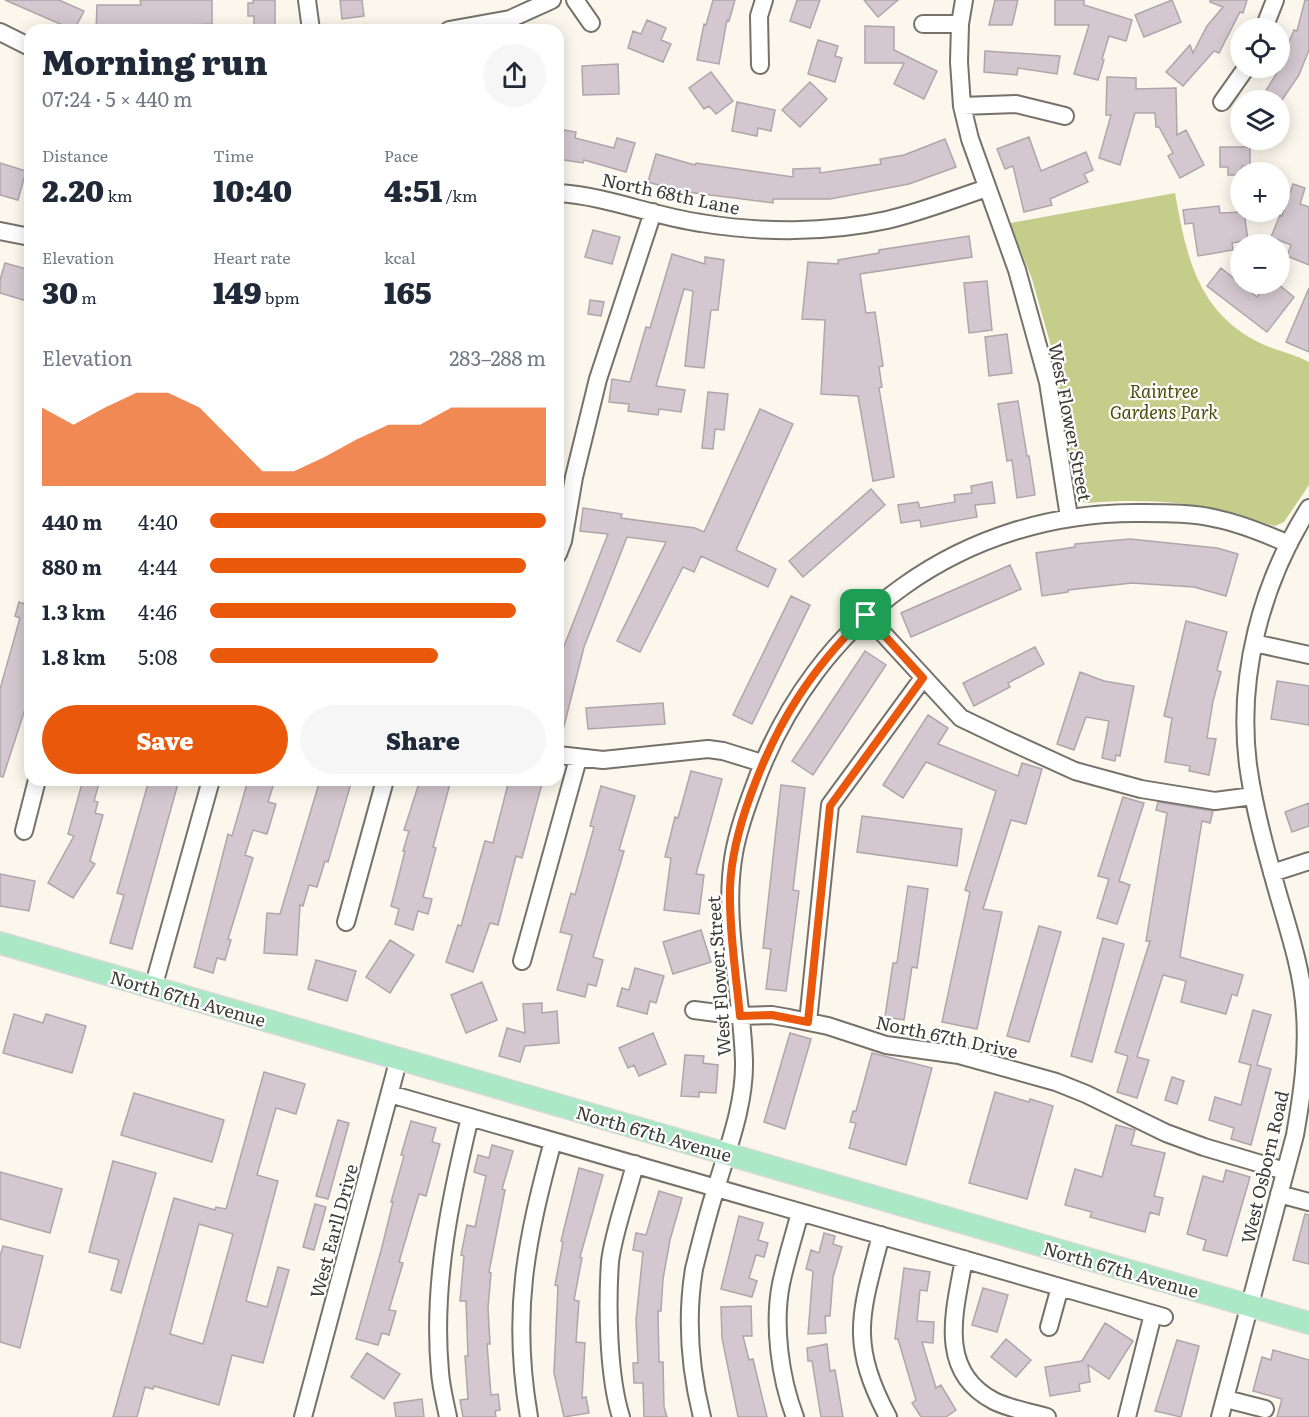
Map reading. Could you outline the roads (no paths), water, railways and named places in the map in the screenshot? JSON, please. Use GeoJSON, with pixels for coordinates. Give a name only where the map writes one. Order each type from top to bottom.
{"type":"FeatureCollection","features":[{"type":"Feature","properties":{"kind":"main road","name":"North 67th Avenue"},"geometry":{"type":"LineString","coordinates":[[0,944],[1309,1323]]}},
{"type":"Feature","properties":{"kind":"street"},"geometry":{"type":"LineString","coordinates":[[307,0],[310,24]]}},
{"type":"Feature","properties":{"kind":"street"},"geometry":{"type":"LineString","coordinates":[[482,24],[510,19],[552,0]]}},
{"type":"Feature","properties":{"kind":"street"},"geometry":{"type":"LineString","coordinates":[[575,0],[591,23]]}},
{"type":"Feature","properties":{"kind":"street"},"geometry":{"type":"LineString","coordinates":[[760,65],[759,16],[765,0]]}},
{"type":"Feature","properties":{"kind":"street","name":"West Flower Street"},"geometry":{"type":"LineString","coordinates":[[702,1417],[691,1354],[691,1287],[739,1108],[743,1083],[744,1062],[730,887],[734,852],[745,811],[762,763],[781,723],[821,664],[866,615],[895,591],[938,564],[993,538],[1069,517],[1048,382],[1017,270],[970,139],[962,106],[959,62],[960,24],[964,0]]}},
{"type":"Feature","properties":{"kind":"street"},"geometry":{"type":"LineString","coordinates":[[1268,18],[1275,0]]}},
{"type":"Feature","properties":{"kind":"street"},"geometry":{"type":"LineString","coordinates":[[923,24],[960,24]]}},
{"type":"Feature","properties":{"kind":"street"},"geometry":{"type":"LineString","coordinates":[[0,32],[24,44]]}},
{"type":"Feature","properties":{"kind":"street"},"geometry":{"type":"LineString","coordinates":[[1222,102],[1239,78]]}},
{"type":"Feature","properties":{"kind":"street"},"geometry":{"type":"LineString","coordinates":[[962,106],[1016,104],[1065,116]]}},
{"type":"Feature","properties":{"kind":"street","name":"North 68th Lane"},"geometry":{"type":"LineString","coordinates":[[564,194],[600,198],[699,223],[748,229],[826,228],[885,220],[987,188]]}},
{"type":"Feature","properties":{"kind":"street"},"geometry":{"type":"LineString","coordinates":[[564,535],[574,477],[598,379],[653,212]]}},
{"type":"Feature","properties":{"kind":"street"},"geometry":{"type":"LineString","coordinates":[[0,231],[24,236]]}},
{"type":"Feature","properties":{"kind":"street","name":"West Osborn Road"},"geometry":{"type":"LineString","coordinates":[[1220,1417],[1295,1135],[1302,1093],[1307,1031],[1298,964],[1253,796],[1248,763],[1246,720],[1248,682],[1254,643],[1267,592],[1309,508]]}},
{"type":"Feature","properties":{"kind":"street"},"geometry":{"type":"LineString","coordinates":[[1069,517],[1118,513],[1188,514],[1233,522],[1289,544]]}},
{"type":"Feature","properties":{"kind":"street"},"geometry":{"type":"LineString","coordinates":[[866,615],[962,718],[1075,771],[1141,789],[1215,801],[1253,796]]}},
{"type":"Feature","properties":{"kind":"street"},"geometry":{"type":"LineString","coordinates":[[1254,643],[1309,655]]}},
{"type":"Feature","properties":{"kind":"street"},"geometry":{"type":"LineString","coordinates":[[808,1022],[830,806],[923,678]]}},
{"type":"Feature","properties":{"kind":"street"},"geometry":{"type":"LineString","coordinates":[[564,756],[578,759],[627,758],[708,749],[723,751],[762,763]]}},
{"type":"Feature","properties":{"kind":"street"},"geometry":{"type":"LineString","coordinates":[[522,961],[578,759]]}},
{"type":"Feature","properties":{"kind":"street"},"geometry":{"type":"LineString","coordinates":[[24,831],[35,786]]}},
{"type":"Feature","properties":{"kind":"street"},"geometry":{"type":"LineString","coordinates":[[153,988],[209,786]]}},
{"type":"Feature","properties":{"kind":"street"},"geometry":{"type":"LineString","coordinates":[[346,922],[383,786]]}},
{"type":"Feature","properties":{"kind":"street"},"geometry":{"type":"LineString","coordinates":[[1272,873],[1309,861]]}},
{"type":"Feature","properties":{"kind":"street","name":"North 67th Drive"},"geometry":{"type":"LineString","coordinates":[[694,1010],[740,1016],[772,1015],[808,1022],[886,1045],[959,1055],[1056,1082],[1166,1133],[1285,1171]]}},
{"type":"Feature","properties":{"kind":"street","name":"West Earll Drive"},"geometry":{"type":"LineString","coordinates":[[308,1416],[399,1058]]}},
{"type":"Feature","properties":{"kind":"street","name":"North 67th Avenue"},"geometry":{"type":"LineString","coordinates":[[390,1094],[1159,1315],[1127,1417]]}},
{"type":"Feature","properties":{"kind":"street"},"geometry":{"type":"LineString","coordinates":[[448,1417],[440,1372],[439,1303],[443,1243],[452,1191],[470,1117]]}},
{"type":"Feature","properties":{"kind":"street"},"geometry":{"type":"LineString","coordinates":[[529,1417],[521,1344],[521,1292],[535,1208],[553,1141]]}},
{"type":"Feature","properties":{"kind":"street"},"geometry":{"type":"LineString","coordinates":[[621,1417],[616,1403],[610,1331],[610,1260],[635,1164]]}},
{"type":"Feature","properties":{"kind":"street"},"geometry":{"type":"LineString","coordinates":[[1279,1194],[1309,1202]]}},
{"type":"Feature","properties":{"kind":"street"},"geometry":{"type":"LineString","coordinates":[[795,1417],[786,1388],[778,1327],[780,1286],[800,1212]]}},
{"type":"Feature","properties":{"kind":"street"},"geometry":{"type":"LineString","coordinates":[[881,1235],[862,1306],[861,1326],[867,1370],[888,1417]]}},
{"type":"Feature","properties":{"kind":"street"},"geometry":{"type":"LineString","coordinates":[[964,1259],[952,1340],[956,1358],[965,1376],[993,1401],[1047,1417]]}},
{"type":"Feature","properties":{"kind":"street","name":"North 67th Avenue"},"geometry":{"type":"LineString","coordinates":[[1049,1328],[1060,1287]]}},
{"type":"Feature","properties":{"kind":"street"},"geometry":{"type":"LineString","coordinates":[[1226,1399],[1265,1409]]}},
{"type":"Feature","properties":{"kind":"park label","name":"Raintree Gardens Park"},"geometry":{"type":"Point","coordinates":[1164,400]}}]}
